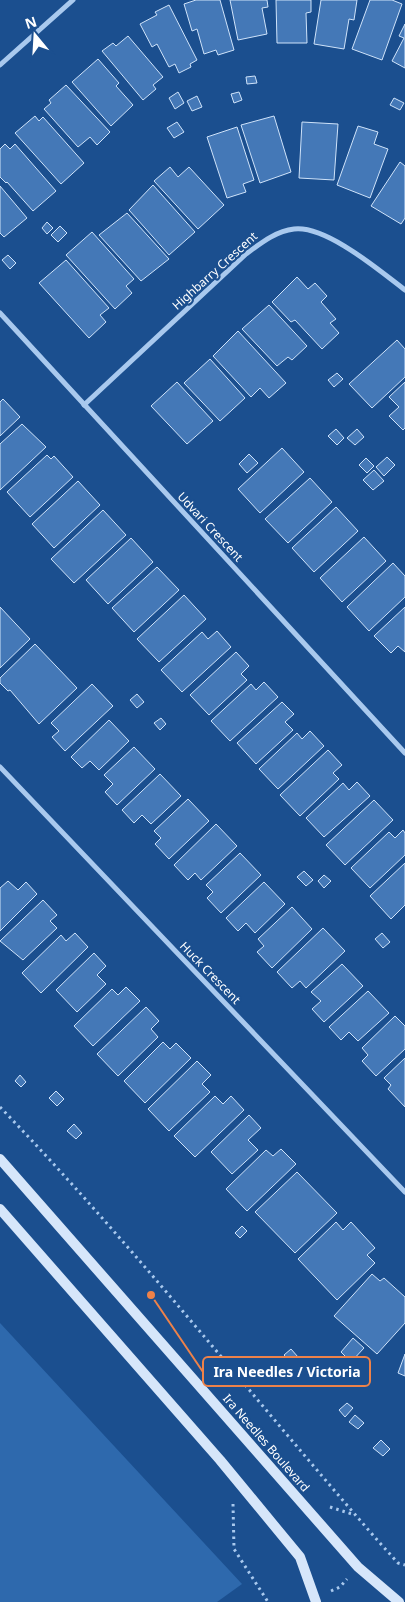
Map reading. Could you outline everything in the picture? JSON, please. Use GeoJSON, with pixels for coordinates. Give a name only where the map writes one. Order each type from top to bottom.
{"type":"FeatureCollection","features":[{"type":"Feature","properties":{"kind":"main road","name":"Ira Needles Boulevard"},"geometry":{"type":"LineString","coordinates":[[0,1160],[358,1567],[399,1602]]}},
{"type":"Feature","properties":{"kind":"main road"},"geometry":{"type":"LineString","coordinates":[[0,1209],[233,1476],[300,1556],[316,1602]]}},
{"type":"Feature","properties":{"kind":"street"},"geometry":{"type":"LineString","coordinates":[[0,65],[73,0]]}},
{"type":"Feature","properties":{"kind":"street","name":"Highbarry Crescent"},"geometry":{"type":"LineString","coordinates":[[84,405],[246,254],[268,237],[295,229],[318,232],[344,247],[405,290]]}},
{"type":"Feature","properties":{"kind":"street","name":"Udvari Crescent"},"geometry":{"type":"LineString","coordinates":[[0,313],[405,753]]}},
{"type":"Feature","properties":{"kind":"street","name":"Huck Crescent"},"geometry":{"type":"LineString","coordinates":[[0,767],[405,1192]]}},
{"type":"Feature","properties":{"kind":"path"},"geometry":{"type":"LineString","coordinates":[[0,1107],[40,1148],[185,1312],[379,1542],[398,1563],[405,1565]]}},
{"type":"Feature","properties":{"kind":"path"},"geometry":{"type":"LineString","coordinates":[[233,1476],[234,1549],[268,1602]]}},
{"type":"Feature","properties":{"kind":"path"},"geometry":{"type":"LineString","coordinates":[[330,1591],[340,1588],[348,1578]]}},
{"type":"Feature","properties":{"kind":"shaded area"},"geometry":{"type":"Polygon","coordinates":[[[0,1323],[242,1584],[217,1602],[0,1602],[0,1323]]]}},
{"type":"Feature","properties":{"kind":"building"},"geometry":{"type":"Polygon","coordinates":[[[196,0],[220,0],[234,50],[218,55],[216,50],[204,54],[197,29],[192,31],[184,4],[196,0]]]}},
{"type":"Feature","properties":{"kind":"building"},"geometry":{"type":"Polygon","coordinates":[[[230,0],[267,0],[268,7],[262,8],[267,34],[238,40],[230,0]]]}},
{"type":"Feature","properties":{"kind":"building"},"geometry":{"type":"Polygon","coordinates":[[[276,0],[311,0],[311,12],[306,13],[307,43],[277,43],[276,0]]]}},
{"type":"Feature","properties":{"kind":"building"},"geometry":{"type":"Polygon","coordinates":[[[321,0],[357,0],[354,20],[349,19],[344,49],[314,44],[321,0]]]}},
{"type":"Feature","properties":{"kind":"building"},"geometry":{"type":"Polygon","coordinates":[[[370,0],[392,0],[402,4],[382,60],[352,49],[370,0]]]}},
{"type":"Feature","properties":{"kind":"building"},"geometry":{"type":"Polygon","coordinates":[[[169,5],[197,60],[190,64],[191,67],[179,73],[175,64],[169,67],[157,44],[152,47],[140,24],[157,15],[155,12],[169,5]]]}},
{"type":"Feature","properties":{"kind":"building"},"geometry":{"type":"Polygon","coordinates":[[[405,24],[405,68],[392,61],[404,38],[399,36],[405,24]]]}},
{"type":"Feature","properties":{"kind":"building"},"geometry":{"type":"Polygon","coordinates":[[[128,36],[163,77],[153,85],[156,89],[143,100],[102,51],[113,43],[116,46],[128,36]]]}},
{"type":"Feature","properties":{"kind":"building"},"geometry":{"type":"Polygon","coordinates":[[[98,59],[119,83],[116,86],[133,105],[111,126],[72,82],[98,59]]]}},
{"type":"Feature","properties":{"kind":"building"},"geometry":{"type":"Polygon","coordinates":[[[255,76],[257,83],[247,84],[246,77],[255,76]]]}},
{"type":"Feature","properties":{"kind":"building"},"geometry":{"type":"Polygon","coordinates":[[[66,85],[110,132],[97,145],[90,137],[78,147],[44,109],[51,103],[49,100],[66,85]]]}},
{"type":"Feature","properties":{"kind":"building"},"geometry":{"type":"Polygon","coordinates":[[[178,92],[184,103],[175,109],[169,98],[178,92]]]}},
{"type":"Feature","properties":{"kind":"building"},"geometry":{"type":"Polygon","coordinates":[[[239,92],[242,100],[234,103],[231,94],[239,92]]]}},
{"type":"Feature","properties":{"kind":"building"},"geometry":{"type":"Polygon","coordinates":[[[197,96],[202,107],[192,111],[187,101],[197,96]]]}},
{"type":"Feature","properties":{"kind":"building"},"geometry":{"type":"Polygon","coordinates":[[[394,98],[404,103],[400,110],[390,105],[394,98]]]}},
{"type":"Feature","properties":{"kind":"building"},"geometry":{"type":"Polygon","coordinates":[[[35,116],[39,121],[43,117],[84,163],[61,184],[15,133],[35,116]]]}},
{"type":"Feature","properties":{"kind":"building"},"geometry":{"type":"Polygon","coordinates":[[[274,116],[291,172],[260,183],[241,125],[274,116]]]}},
{"type":"Feature","properties":{"kind":"building"},"geometry":{"type":"Polygon","coordinates":[[[177,122],[184,132],[174,138],[167,128],[177,122]]]}},
{"type":"Feature","properties":{"kind":"building"},"geometry":{"type":"Polygon","coordinates":[[[302,122],[338,124],[334,180],[299,178],[302,122]]]}},
{"type":"Feature","properties":{"kind":"building"},"geometry":{"type":"Polygon","coordinates":[[[358,126],[378,132],[374,144],[388,149],[370,198],[337,185],[358,126]]]}},
{"type":"Feature","properties":{"kind":"building"},"geometry":{"type":"Polygon","coordinates":[[[237,127],[254,180],[243,184],[246,192],[227,198],[207,137],[237,127]]]}},
{"type":"Feature","properties":{"kind":"building"},"geometry":{"type":"Polygon","coordinates":[[[5,144],[10,149],[15,144],[56,191],[33,211],[7,182],[0,177],[0,149],[5,144]]]}},
{"type":"Feature","properties":{"kind":"building"},"geometry":{"type":"Polygon","coordinates":[[[400,162],[405,166],[405,218],[401,224],[371,206],[400,162]]]}},
{"type":"Feature","properties":{"kind":"building"},"geometry":{"type":"Polygon","coordinates":[[[170,167],[178,177],[189,167],[224,205],[198,229],[154,181],[170,167]]]}},
{"type":"Feature","properties":{"kind":"building"},"geometry":{"type":"Polygon","coordinates":[[[153,185],[195,232],[169,255],[129,210],[153,185]]]}},
{"type":"Feature","properties":{"kind":"building"},"geometry":{"type":"Polygon","coordinates":[[[0,186],[27,218],[4,237],[0,233],[0,186]]]}},
{"type":"Feature","properties":{"kind":"building"},"geometry":{"type":"Polygon","coordinates":[[[127,213],[169,259],[141,281],[99,235],[127,213]]]}},
{"type":"Feature","properties":{"kind":"building"},"geometry":{"type":"Polygon","coordinates":[[[47,222],[53,228],[47,234],[42,228],[47,222]]]}},
{"type":"Feature","properties":{"kind":"building"},"geometry":{"type":"Polygon","coordinates":[[[60,226],[67,233],[58,242],[51,235],[60,226]]]}},
{"type":"Feature","properties":{"kind":"building"},"geometry":{"type":"Polygon","coordinates":[[[92,232],[134,279],[126,286],[132,293],[115,309],[66,255],[92,232]]]}},
{"type":"Feature","properties":{"kind":"building"},"geometry":{"type":"Polygon","coordinates":[[[8,255],[16,263],[10,269],[2,260],[8,255]]]}},
{"type":"Feature","properties":{"kind":"building"},"geometry":{"type":"Polygon","coordinates":[[[66,260],[109,308],[100,315],[106,322],[89,338],[39,283],[66,260]]]}},
{"type":"Feature","properties":{"kind":"building"},"geometry":{"type":"Polygon","coordinates":[[[297,277],[308,289],[315,283],[327,296],[321,302],[336,319],[330,323],[339,333],[322,349],[295,320],[291,322],[272,302],[297,277]]]}},
{"type":"Feature","properties":{"kind":"building"},"geometry":{"type":"Polygon","coordinates":[[[269,305],[307,346],[292,360],[288,357],[277,366],[242,329],[269,305]]]}},
{"type":"Feature","properties":{"kind":"building"},"geometry":{"type":"Polygon","coordinates":[[[238,331],[286,383],[269,398],[260,388],[251,397],[213,356],[238,331]]]}},
{"type":"Feature","properties":{"kind":"building"},"geometry":{"type":"Polygon","coordinates":[[[397,340],[405,349],[405,377],[372,408],[349,384],[397,340]]]}},
{"type":"Feature","properties":{"kind":"building"},"geometry":{"type":"Polygon","coordinates":[[[210,359],[245,398],[220,421],[184,383],[210,359]]]}},
{"type":"Feature","properties":{"kind":"building"},"geometry":{"type":"Polygon","coordinates":[[[337,373],[343,379],[334,387],[328,380],[337,373]]]}},
{"type":"Feature","properties":{"kind":"building"},"geometry":{"type":"Polygon","coordinates":[[[177,382],[213,421],[187,444],[151,406],[177,382]]]}},
{"type":"Feature","properties":{"kind":"building"},"geometry":{"type":"Polygon","coordinates":[[[405,382],[405,428],[403,430],[389,416],[399,407],[389,397],[405,382]]]}},
{"type":"Feature","properties":{"kind":"building"},"geometry":{"type":"Polygon","coordinates":[[[3,399],[20,417],[0,436],[0,402],[3,399]]]}},
{"type":"Feature","properties":{"kind":"building"},"geometry":{"type":"Polygon","coordinates":[[[22,424],[46,447],[0,490],[0,444],[22,424]]]}},
{"type":"Feature","properties":{"kind":"building"},"geometry":{"type":"Polygon","coordinates":[[[336,429],[344,438],[337,445],[328,436],[336,429]]]}},
{"type":"Feature","properties":{"kind":"building"},"geometry":{"type":"Polygon","coordinates":[[[357,429],[364,437],[355,445],[347,438],[357,429]]]}},
{"type":"Feature","properties":{"kind":"building"},"geometry":{"type":"Polygon","coordinates":[[[282,448],[304,472],[260,513],[238,489],[282,448]]]}},
{"type":"Feature","properties":{"kind":"building"},"geometry":{"type":"Polygon","coordinates":[[[249,454],[258,463],[247,473],[239,464],[249,454]]]}},
{"type":"Feature","properties":{"kind":"building"},"geometry":{"type":"Polygon","coordinates":[[[47,455],[51,459],[54,456],[73,477],[30,517],[7,492],[47,455]]]}},
{"type":"Feature","properties":{"kind":"building"},"geometry":{"type":"Polygon","coordinates":[[[387,457],[395,465],[384,476],[376,467],[387,457]]]}},
{"type":"Feature","properties":{"kind":"building"},"geometry":{"type":"Polygon","coordinates":[[[366,458],[374,466],[367,473],[359,465],[366,458]]]}},
{"type":"Feature","properties":{"kind":"building"},"geometry":{"type":"Polygon","coordinates":[[[374,470],[384,481],[373,490],[363,480],[374,470]]]}},
{"type":"Feature","properties":{"kind":"building"},"geometry":{"type":"Polygon","coordinates":[[[310,478],[332,502],[288,543],[265,519],[310,478]]]}},
{"type":"Feature","properties":{"kind":"building"},"geometry":{"type":"Polygon","coordinates":[[[78,481],[100,505],[54,548],[32,524],[78,481]]]}},
{"type":"Feature","properties":{"kind":"building"},"geometry":{"type":"Polygon","coordinates":[[[336,507],[358,531],[314,572],[292,548],[336,507]]]}},
{"type":"Feature","properties":{"kind":"building"},"geometry":{"type":"Polygon","coordinates":[[[103,510],[126,535],[74,583],[51,559],[103,510]]]}},
{"type":"Feature","properties":{"kind":"building"},"geometry":{"type":"Polygon","coordinates":[[[364,537],[386,561],[342,602],[320,578],[364,537]]]}},
{"type":"Feature","properties":{"kind":"building"},"geometry":{"type":"Polygon","coordinates":[[[131,538],[153,562],[108,604],[86,580],[131,538]]]}},
{"type":"Feature","properties":{"kind":"building"},"geometry":{"type":"Polygon","coordinates":[[[393,563],[405,576],[405,597],[369,631],[347,607],[393,563]]]}},
{"type":"Feature","properties":{"kind":"building"},"geometry":{"type":"Polygon","coordinates":[[[157,567],[179,590],[134,632],[112,608],[157,567]]]}},
{"type":"Feature","properties":{"kind":"building"},"geometry":{"type":"Polygon","coordinates":[[[184,595],[206,619],[159,662],[137,639],[184,595]]]}},
{"type":"Feature","properties":{"kind":"building"},"geometry":{"type":"Polygon","coordinates":[[[0,607],[30,639],[0,668],[0,607]]]}},
{"type":"Feature","properties":{"kind":"building"},"geometry":{"type":"Polygon","coordinates":[[[405,607],[405,652],[398,646],[391,653],[374,636],[405,607]]]}},
{"type":"Feature","properties":{"kind":"building"},"geometry":{"type":"Polygon","coordinates":[[[217,631],[231,647],[182,692],[161,670],[202,632],[208,639],[217,631]]]}},
{"type":"Feature","properties":{"kind":"building"},"geometry":{"type":"Polygon","coordinates":[[[35,644],[77,688],[39,724],[10,690],[8,691],[0,683],[0,678],[35,644]]]}},
{"type":"Feature","properties":{"kind":"building"},"geometry":{"type":"Polygon","coordinates":[[[236,652],[249,666],[241,674],[247,680],[209,715],[190,695],[236,652]]]}},
{"type":"Feature","properties":{"kind":"building"},"geometry":{"type":"Polygon","coordinates":[[[264,682],[278,697],[230,741],[211,721],[251,684],[256,690],[264,682]]]}},
{"type":"Feature","properties":{"kind":"building"},"geometry":{"type":"Polygon","coordinates":[[[92,684],[113,706],[65,751],[52,737],[59,731],[51,723],[92,684]]]}},
{"type":"Feature","properties":{"kind":"building"},"geometry":{"type":"Polygon","coordinates":[[[137,694],[144,702],[137,708],[130,700],[137,694]]]}},
{"type":"Feature","properties":{"kind":"building"},"geometry":{"type":"Polygon","coordinates":[[[282,702],[294,714],[285,722],[293,730],[256,764],[237,743],[282,702]]]}},
{"type":"Feature","properties":{"kind":"building"},"geometry":{"type":"Polygon","coordinates":[[[161,718],[166,724],[160,730],[154,723],[161,718]]]}},
{"type":"Feature","properties":{"kind":"building"},"geometry":{"type":"Polygon","coordinates":[[[109,720],[129,741],[99,770],[90,761],[82,768],[71,757],[109,720]]]}},
{"type":"Feature","properties":{"kind":"building"},"geometry":{"type":"Polygon","coordinates":[[[310,731],[324,746],[278,789],[259,769],[297,733],[302,739],[310,731]]]}},
{"type":"Feature","properties":{"kind":"building"},"geometry":{"type":"Polygon","coordinates":[[[134,747],[155,769],[117,805],[105,792],[113,784],[104,775],[134,747]]]}},
{"type":"Feature","properties":{"kind":"building"},"geometry":{"type":"Polygon","coordinates":[[[328,750],[342,765],[333,773],[339,779],[300,816],[280,795],[328,750]]]}},
{"type":"Feature","properties":{"kind":"building"},"geometry":{"type":"Polygon","coordinates":[[[160,774],[181,796],[151,824],[142,815],[134,823],[122,810],[160,774]]]}},
{"type":"Feature","properties":{"kind":"building"},"geometry":{"type":"Polygon","coordinates":[[[357,782],[370,796],[324,837],[306,818],[343,783],[349,790],[357,782]]]}},
{"type":"Feature","properties":{"kind":"building"},"geometry":{"type":"Polygon","coordinates":[[[188,799],[209,821],[169,859],[155,844],[161,838],[154,831],[188,799]]]}},
{"type":"Feature","properties":{"kind":"building"},"geometry":{"type":"Polygon","coordinates":[[[374,800],[393,820],[345,865],[326,845],[374,800]]]}},
{"type":"Feature","properties":{"kind":"building"},"geometry":{"type":"Polygon","coordinates":[[[216,824],[237,846],[201,880],[195,873],[188,880],[174,865],[216,824]]]}},
{"type":"Feature","properties":{"kind":"building"},"geometry":{"type":"Polygon","coordinates":[[[403,830],[405,833],[405,855],[370,888],[351,868],[389,832],[395,838],[403,830]]]}},
{"type":"Feature","properties":{"kind":"building"},"geometry":{"type":"Polygon","coordinates":[[[240,853],[261,875],[221,913],[207,898],[213,892],[206,885],[240,853]]]}},
{"type":"Feature","properties":{"kind":"building"},"geometry":{"type":"Polygon","coordinates":[[[405,863],[405,905],[391,919],[370,896],[405,863]]]}},
{"type":"Feature","properties":{"kind":"building"},"geometry":{"type":"Polygon","coordinates":[[[304,871],[313,880],[306,886],[297,877],[304,871]]]}},
{"type":"Feature","properties":{"kind":"building"},"geometry":{"type":"Polygon","coordinates":[[[324,875],[331,881],[324,888],[318,881],[324,875]]]}},
{"type":"Feature","properties":{"kind":"building"},"geometry":{"type":"Polygon","coordinates":[[[8,881],[18,890],[26,882],[37,894],[0,931],[0,888],[8,881]]]}},
{"type":"Feature","properties":{"kind":"building"},"geometry":{"type":"Polygon","coordinates":[[[264,882],[285,904],[255,933],[246,923],[238,931],[226,918],[264,882]]]}},
{"type":"Feature","properties":{"kind":"building"},"geometry":{"type":"Polygon","coordinates":[[[43,900],[57,915],[50,921],[57,928],[23,960],[0,941],[43,900]]]}},
{"type":"Feature","properties":{"kind":"building"},"geometry":{"type":"Polygon","coordinates":[[[292,907],[312,929],[272,968],[257,952],[264,946],[258,939],[292,907]]]}},
{"type":"Feature","properties":{"kind":"building"},"geometry":{"type":"Polygon","coordinates":[[[323,928],[345,951],[306,988],[300,981],[292,988],[277,972],[323,928]]]}},
{"type":"Feature","properties":{"kind":"building"},"geometry":{"type":"Polygon","coordinates":[[[75,933],[88,947],[41,993],[22,973],[61,935],[66,941],[75,933]]]}},
{"type":"Feature","properties":{"kind":"building"},"geometry":{"type":"Polygon","coordinates":[[[382,933],[390,942],[383,948],[375,939],[382,933]]]}},
{"type":"Feature","properties":{"kind":"building"},"geometry":{"type":"Polygon","coordinates":[[[94,953],[106,966],[97,975],[106,984],[77,1012],[56,990],[94,953]]]}},
{"type":"Feature","properties":{"kind":"building"},"geometry":{"type":"Polygon","coordinates":[[[342,964],[363,986],[324,1022],[312,1009],[321,1001],[311,992],[342,964]]]}},
{"type":"Feature","properties":{"kind":"building"},"geometry":{"type":"Polygon","coordinates":[[[126,987],[140,1001],[93,1046],[74,1026],[112,989],[118,995],[126,987]]]}},
{"type":"Feature","properties":{"kind":"building"},"geometry":{"type":"Polygon","coordinates":[[[368,991],[389,1013],[358,1041],[349,1032],[341,1040],[329,1027],[368,991]]]}},
{"type":"Feature","properties":{"kind":"building"},"geometry":{"type":"Polygon","coordinates":[[[146,1007],[159,1021],[151,1029],[158,1037],[118,1076],[97,1054],[146,1007]]]}},
{"type":"Feature","properties":{"kind":"building"},"geometry":{"type":"Polygon","coordinates":[[[395,1016],[405,1026],[405,1049],[376,1076],[362,1061],[368,1055],[362,1048],[395,1016]]]}},
{"type":"Feature","properties":{"kind":"building"},"geometry":{"type":"Polygon","coordinates":[[[163,1042],[170,1049],[176,1043],[191,1058],[145,1103],[124,1081],[163,1042]]]}},
{"type":"Feature","properties":{"kind":"building"},"geometry":{"type":"Polygon","coordinates":[[[405,1058],[405,1107],[388,1089],[391,1085],[384,1078],[405,1058]]]}},
{"type":"Feature","properties":{"kind":"building"},"geometry":{"type":"Polygon","coordinates":[[[197,1061],[211,1075],[202,1084],[210,1092],[169,1131],[148,1109],[197,1061]]]}},
{"type":"Feature","properties":{"kind":"building"},"geometry":{"type":"Polygon","coordinates":[[[20,1075],[26,1082],[21,1087],[15,1081],[20,1075]]]}},
{"type":"Feature","properties":{"kind":"building"},"geometry":{"type":"Polygon","coordinates":[[[56,1091],[64,1099],[57,1106],[49,1098],[56,1091]]]}},
{"type":"Feature","properties":{"kind":"building"},"geometry":{"type":"Polygon","coordinates":[[[215,1096],[223,1104],[231,1096],[244,1110],[195,1157],[174,1136],[215,1096]]]}},
{"type":"Feature","properties":{"kind":"building"},"geometry":{"type":"Polygon","coordinates":[[[249,1115],[261,1128],[248,1140],[258,1150],[232,1174],[211,1152],[249,1115]]]}},
{"type":"Feature","properties":{"kind":"building"},"geometry":{"type":"Polygon","coordinates":[[[74,1124],[82,1133],[76,1139],[67,1131],[74,1124]]]}},
{"type":"Feature","properties":{"kind":"building"},"geometry":{"type":"Polygon","coordinates":[[[281,1149],[296,1164],[247,1211],[226,1189],[266,1150],[273,1156],[281,1149]]]}},
{"type":"Feature","properties":{"kind":"building"},"geometry":{"type":"Polygon","coordinates":[[[297,1172],[337,1213],[295,1253],[255,1212],[297,1172]]]}},
{"type":"Feature","properties":{"kind":"building"},"geometry":{"type":"Polygon","coordinates":[[[336,1222],[343,1230],[351,1222],[375,1248],[367,1255],[375,1263],[337,1300],[298,1259],[336,1222]]]}},
{"type":"Feature","properties":{"kind":"building"},"geometry":{"type":"Polygon","coordinates":[[[242,1226],[247,1231],[240,1238],[235,1233],[242,1226]]]}},
{"type":"Feature","properties":{"kind":"building"},"geometry":{"type":"Polygon","coordinates":[[[372,1274],[380,1281],[384,1278],[405,1297],[405,1323],[377,1354],[334,1316],[372,1274]]]}},
{"type":"Feature","properties":{"kind":"building"},"geometry":{"type":"Polygon","coordinates":[[[353,1338],[364,1348],[351,1362],[341,1352],[353,1338]]]}},
{"type":"Feature","properties":{"kind":"building"},"geometry":{"type":"Polygon","coordinates":[[[291,1349],[298,1357],[292,1363],[284,1355],[291,1349]]]}},
{"type":"Feature","properties":{"kind":"building"},"geometry":{"type":"Polygon","coordinates":[[[405,1354],[405,1376],[398,1373],[405,1354]]]}},
{"type":"Feature","properties":{"kind":"building"},"geometry":{"type":"Polygon","coordinates":[[[347,1403],[353,1408],[345,1417],[339,1410],[347,1403]]]}},
{"type":"Feature","properties":{"kind":"building"},"geometry":{"type":"Polygon","coordinates":[[[355,1415],[364,1423],[358,1429],[349,1422],[355,1415]]]}},
{"type":"Feature","properties":{"kind":"building"},"geometry":{"type":"Polygon","coordinates":[[[381,1440],[390,1449],[383,1456],[373,1448],[381,1440]]]}},
{"type":"Feature","properties":{"kind":"place","name":"Ira Needles / Victoria"},"geometry":{"type":"Point","coordinates":[151,1295]}}]}
